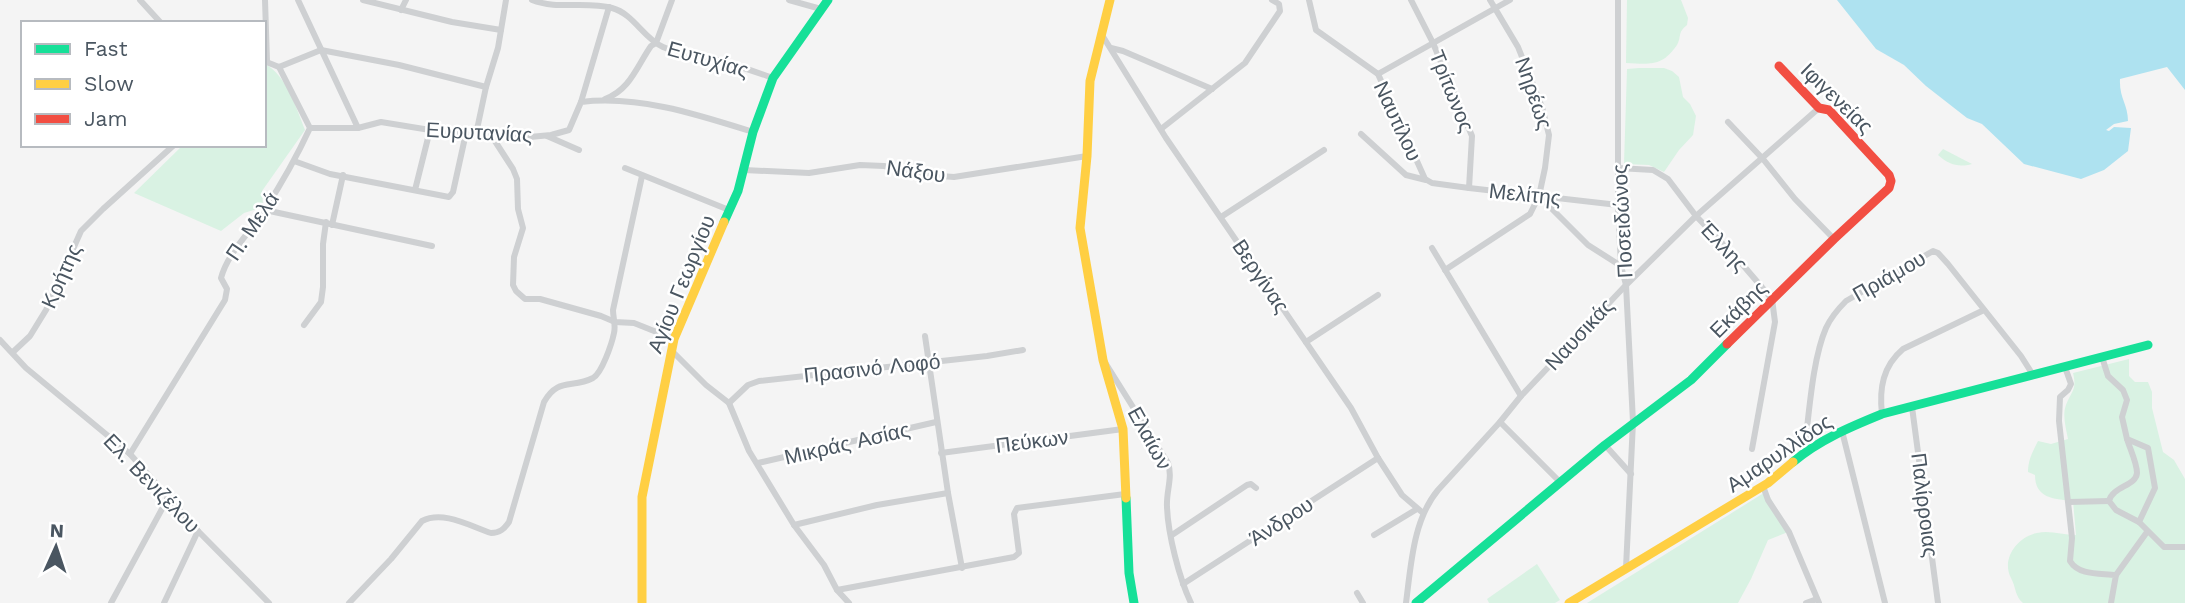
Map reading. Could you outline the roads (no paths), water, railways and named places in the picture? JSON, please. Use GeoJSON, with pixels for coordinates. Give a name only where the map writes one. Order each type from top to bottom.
{"type":"FeatureCollection","features":[{"type":"Feature","properties":{"kind":"street"},"geometry":{"type":"LineString","coordinates":[[140,0],[159,21]]}},
{"type":"Feature","properties":{"kind":"street"},"geometry":{"type":"LineString","coordinates":[[265,0],[265,21]]}},
{"type":"Feature","properties":{"kind":"street"},"geometry":{"type":"LineString","coordinates":[[298,0],[358,128]]}},
{"type":"Feature","properties":{"kind":"street"},"geometry":{"type":"LineString","coordinates":[[363,0],[452,22],[501,30]]}},
{"type":"Feature","properties":{"kind":"street"},"geometry":{"type":"LineString","coordinates":[[401,10],[406,0]]}},
{"type":"Feature","properties":{"kind":"street"},"geometry":{"type":"LineString","coordinates":[[476,134],[506,0]]}},
{"type":"Feature","properties":{"kind":"street","name":"Ευτυχίας"},"geometry":{"type":"LineString","coordinates":[[531,0],[546,4],[576,2],[622,11],[664,48],[736,65],[773,78]]}},
{"type":"Feature","properties":{"kind":"street"},"geometry":{"type":"LineString","coordinates":[[604,99],[619,92],[627,84],[647,51],[656,43],[672,0]]}},
{"type":"Feature","properties":{"kind":"street"},"geometry":{"type":"LineString","coordinates":[[789,0],[821,9]]}},
{"type":"Feature","properties":{"kind":"street","name":"Αγίου Γεωργίου"},"geometry":{"type":"LineString","coordinates":[[642,603],[642,497],[674,339],[729,210],[773,78],[828,0]]}},
{"type":"Feature","properties":{"kind":"street"},"geometry":{"type":"LineString","coordinates":[[1110,0],[1090,81],[1080,228],[1103,360],[1123,429],[1129,573],[1134,603]]}},
{"type":"Feature","properties":{"kind":"street"},"geometry":{"type":"LineString","coordinates":[[1161,130],[1245,63],[1281,9],[1279,4],[1272,0]]}},
{"type":"Feature","properties":{"kind":"street","name":"Ναυτίλου"},"geometry":{"type":"LineString","coordinates":[[1309,0],[1316,30],[1378,74],[1429,181]]}},
{"type":"Feature","properties":{"kind":"street","name":"Τρίτωνος"},"geometry":{"type":"LineString","coordinates":[[1411,0],[1433,43],[1472,137],[1469,188]]}},
{"type":"Feature","properties":{"kind":"street","name":"Νηρέως"},"geometry":{"type":"LineString","coordinates":[[1445,270],[1530,214],[1539,196],[1545,168],[1549,130],[1542,107],[1518,47],[1490,0]]}},
{"type":"Feature","properties":{"kind":"street"},"geometry":{"type":"LineString","coordinates":[[1378,74],[1510,0]]}},
{"type":"Feature","properties":{"kind":"street","name":"Ποσειδώνος"},"geometry":{"type":"LineString","coordinates":[[1618,0],[1618,205],[1621,266],[1626,285],[1633,422],[1626,568]]}},
{"type":"Feature","properties":{"kind":"street"},"geometry":{"type":"LineString","coordinates":[[608,7],[581,102],[604,99],[668,109],[753,132]]}},
{"type":"Feature","properties":{"kind":"street","name":"Βεργίνας"},"geometry":{"type":"LineString","coordinates":[[1102,35],[1161,130],[1351,408],[1402,495],[1420,511]]}},
{"type":"Feature","properties":{"kind":"street"},"geometry":{"type":"LineString","coordinates":[[1111,48],[1212,89]]}},
{"type":"Feature","properties":{"kind":"street"},"geometry":{"type":"LineString","coordinates":[[266,61],[279,66],[321,50],[400,65],[486,87]]}},
{"type":"Feature","properties":{"kind":"street"},"geometry":{"type":"LineString","coordinates":[[279,66],[310,128]]}},
{"type":"Feature","properties":{"kind":"street","name":"Ιφιγενείας"},"geometry":{"type":"LineString","coordinates":[[1779,66],[1819,108],[1829,110],[1889,175],[1891,181],[1888,188]]}},
{"type":"Feature","properties":{"kind":"street","name":"Ευρυτανίας"},"geometry":{"type":"LineString","coordinates":[[310,128],[358,128],[381,122],[430,130],[519,138],[569,130],[581,102]]}},
{"type":"Feature","properties":{"kind":"street","name":"Ναυσικάς"},"geometry":{"type":"LineString","coordinates":[[1406,603],[1420,511],[1449,476],[1626,285],[1696,216],[1819,108]]}},
{"type":"Feature","properties":{"kind":"street"},"geometry":{"type":"LineString","coordinates":[[1728,122],[1834,239]]}},
{"type":"Feature","properties":{"kind":"street","name":"Π. Μελά"},"geometry":{"type":"LineString","coordinates":[[130,454],[225,300],[227,289],[221,278],[222,271],[265,210],[310,128]]}},
{"type":"Feature","properties":{"kind":"street"},"geometry":{"type":"LineString","coordinates":[[415,190],[430,130]]}},
{"type":"Feature","properties":{"kind":"street"},"geometry":{"type":"LineString","coordinates":[[294,161],[330,173],[446,197],[453,194],[466,133]]}},
{"type":"Feature","properties":{"kind":"street","name":"Μελίτης"},"geometry":{"type":"LineString","coordinates":[[1361,134],[1406,175],[1469,188],[1618,205]]}},
{"type":"Feature","properties":{"kind":"street"},"geometry":{"type":"LineString","coordinates":[[491,135],[517,179],[518,209],[523,228],[514,257],[513,282],[516,291],[525,299],[540,299],[615,322],[634,323],[674,339]]}},
{"type":"Feature","properties":{"kind":"street"},"geometry":{"type":"LineString","coordinates":[[545,135],[579,150]]}},
{"type":"Feature","properties":{"kind":"street","name":"Κρήτης"},"geometry":{"type":"LineString","coordinates":[[13,352],[30,336],[46,310],[81,231],[172,147]]}},
{"type":"Feature","properties":{"kind":"street"},"geometry":{"type":"LineString","coordinates":[[1221,217],[1324,150]]}},
{"type":"Feature","properties":{"kind":"street","name":"Νάξου"},"geometry":{"type":"LineString","coordinates":[[744,170],[809,173],[860,165],[954,177],[1087,156]]}},
{"type":"Feature","properties":{"kind":"street","name":"Έλλης"},"geometry":{"type":"LineString","coordinates":[[1618,168],[1653,170],[1662,174],[1696,216],[1772,299]]}},
{"type":"Feature","properties":{"kind":"street"},"geometry":{"type":"LineString","coordinates":[[625,169],[729,210]]}},
{"type":"Feature","properties":{"kind":"street"},"geometry":{"type":"LineString","coordinates":[[304,325],[321,302],[323,244],[343,175]]}},
{"type":"Feature","properties":{"kind":"street"},"geometry":{"type":"LineString","coordinates":[[349,603],[391,559],[422,521],[429,518],[447,518],[491,533],[498,533],[505,528],[544,402],[554,388],[591,379],[600,371],[614,333],[613,310],[642,176]]}},
{"type":"Feature","properties":{"kind":"street","name":"Εκάβης"},"geometry":{"type":"LineString","coordinates":[[1416,603],[1633,422],[1691,380],[1888,188]]}},
{"type":"Feature","properties":{"kind":"street"},"geometry":{"type":"LineString","coordinates":[[1539,196],[1588,245],[1621,266]]}},
{"type":"Feature","properties":{"kind":"street"},"geometry":{"type":"LineString","coordinates":[[265,210],[432,246]]}},
{"type":"Feature","properties":{"kind":"street"},"geometry":{"type":"LineString","coordinates":[[1432,248],[1521,396]]}},
{"type":"Feature","properties":{"kind":"street","name":"Πριάμου"},"geometry":{"type":"LineString","coordinates":[[1804,453],[1820,345],[1835,312],[1846,301],[1935,251],[2033,375]]}},
{"type":"Feature","properties":{"kind":"street"},"geometry":{"type":"LineString","coordinates":[[1306,342],[1378,295]]}},
{"type":"Feature","properties":{"kind":"street"},"geometry":{"type":"LineString","coordinates":[[1752,449],[1775,322],[1772,299]]}},
{"type":"Feature","properties":{"kind":"street"},"geometry":{"type":"LineString","coordinates":[[1882,414],[1880,399],[1885,373],[1892,358],[1903,349],[1984,310]]}},
{"type":"Feature","properties":{"kind":"street"},"geometry":{"type":"LineString","coordinates":[[925,336],[936,422],[962,568]]}},
{"type":"Feature","properties":{"kind":"street","name":"Ελ. Βενιζέλου"},"geometry":{"type":"LineString","coordinates":[[0,340],[26,368],[130,454],[198,531],[269,603]]}},
{"type":"Feature","properties":{"kind":"street","name":"Αμαρυλλίδος"},"geometry":{"type":"LineString","coordinates":[[1569,603],[1763,486],[1804,453],[1842,431],[1882,414],[2148,345]]}},
{"type":"Feature","properties":{"kind":"street","name":"Πρασινό Λοφό"},"geometry":{"type":"LineString","coordinates":[[729,403],[748,385],[759,380],[1023,350]]}},
{"type":"Feature","properties":{"kind":"street"},"geometry":{"type":"LineString","coordinates":[[671,351],[729,403],[749,451],[794,525],[824,565],[837,590],[849,603]]}},
{"type":"Feature","properties":{"kind":"street"},"geometry":{"type":"LineString","coordinates":[[2102,357],[2108,376],[2123,390],[2127,400],[2122,417],[2136,471],[2136,477],[2116,489],[2109,501]]}},
{"type":"Feature","properties":{"kind":"street","name":"Ελαίων"},"geometry":{"type":"LineString","coordinates":[[1103,360],[1168,463],[1171,474],[1167,510],[1183,584],[1191,603]]}},
{"type":"Feature","properties":{"kind":"street"},"geometry":{"type":"LineString","coordinates":[[2065,367],[2071,384],[2060,397],[2059,421],[2069,502],[2071,565],[2084,572],[2116,575]]}},
{"type":"Feature","properties":{"kind":"street","name":"Παλίρροιας"},"geometry":{"type":"LineString","coordinates":[[1912,407],[1938,603]]}},
{"type":"Feature","properties":{"kind":"street","name":"Μικράς Ασίας"},"geometry":{"type":"LineString","coordinates":[[758,463],[936,422]]}},
{"type":"Feature","properties":{"kind":"street"},"geometry":{"type":"LineString","coordinates":[[1500,422],[1560,482]]}},
{"type":"Feature","properties":{"kind":"street","name":"Πεύκων"},"geometry":{"type":"LineString","coordinates":[[941,453],[1123,429]]}},
{"type":"Feature","properties":{"kind":"street"},"geometry":{"type":"LineString","coordinates":[[1842,431],[1885,603]]}},
{"type":"Feature","properties":{"kind":"street"},"geometry":{"type":"LineString","coordinates":[[2127,439],[2149,451],[2154,482],[2154,491],[2139,522]]}},
{"type":"Feature","properties":{"kind":"street"},"geometry":{"type":"LineString","coordinates":[[1605,445],[1631,474]]}},
{"type":"Feature","properties":{"kind":"street","name":"Άνδρου"},"geometry":{"type":"LineString","coordinates":[[1183,584],[1378,458]]}},
{"type":"Feature","properties":{"kind":"street"},"geometry":{"type":"LineString","coordinates":[[1172,535],[1247,485],[1251,484],[1256,488]]}},
{"type":"Feature","properties":{"kind":"street"},"geometry":{"type":"LineString","coordinates":[[1763,486],[1768,500],[1789,532],[1818,601],[1806,603]]}},
{"type":"Feature","properties":{"kind":"street"},"geometry":{"type":"LineString","coordinates":[[794,525],[877,505],[948,493]]}},
{"type":"Feature","properties":{"kind":"street"},"geometry":{"type":"LineString","coordinates":[[837,590],[1016,557],[1019,551],[1014,512],[1017,508],[1125,494]]}},
{"type":"Feature","properties":{"kind":"street"},"geometry":{"type":"LineString","coordinates":[[111,603],[169,496]]}},
{"type":"Feature","properties":{"kind":"street"},"geometry":{"type":"LineString","coordinates":[[2069,502],[2109,501]]}},
{"type":"Feature","properties":{"kind":"street"},"geometry":{"type":"LineString","coordinates":[[2109,501],[2116,510],[2139,522],[2164,547],[2185,547]]}},
{"type":"Feature","properties":{"kind":"street"},"geometry":{"type":"LineString","coordinates":[[1374,535],[1420,511]]}},
{"type":"Feature","properties":{"kind":"street"},"geometry":{"type":"LineString","coordinates":[[164,603],[198,531]]}},
{"type":"Feature","properties":{"kind":"street"},"geometry":{"type":"LineString","coordinates":[[2111,603],[2116,575],[2147,532]]}},
{"type":"Feature","properties":{"kind":"street"},"geometry":{"type":"LineString","coordinates":[[1357,593],[1363,603]]}},
{"type":"Feature","properties":{"kind":"water"},"geometry":{"type":"Polygon","coordinates":[[[1837,0],[2185,0],[2185,90],[2167,67],[2120,79],[2128,121],[2114,124],[2106,130],[2114,127],[2131,128],[2128,151],[2104,170],[2081,179],[2024,164],[1982,124],[1967,118],[1904,65],[1876,49],[1837,0]]]}}]}
